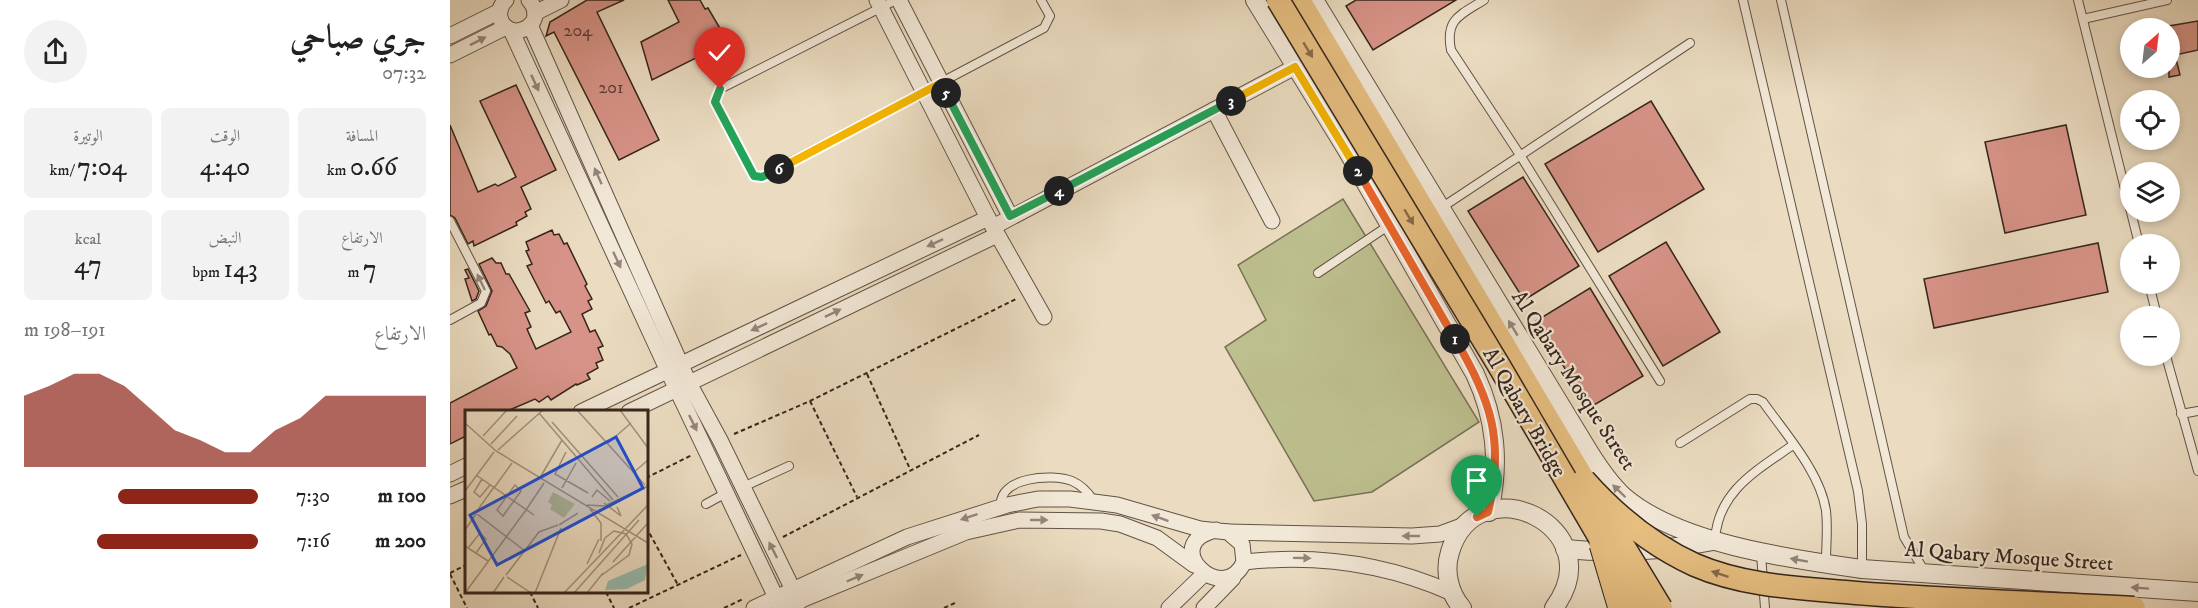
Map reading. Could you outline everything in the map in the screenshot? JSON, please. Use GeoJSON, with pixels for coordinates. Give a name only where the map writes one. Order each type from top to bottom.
{"type":"FeatureCollection","features":[{"type":"Feature","properties":{"kind":"highway"},"geometry":{"type":"LineString","coordinates":[[1603,544],[1622,608]]}},
{"type":"Feature","properties":{"kind":"main road","name":"Al Qabary Bridge"},"geometry":{"type":"LineString","coordinates":[[1278,0],[1498,364],[1641,608]]}},
{"type":"Feature","properties":{"kind":"main road","name":"Al Qabary Bridge"},"geometry":{"type":"LineString","coordinates":[[1299,0],[1661,608]]}},
{"type":"Feature","properties":{"kind":"main road"},"geometry":{"type":"LineString","coordinates":[[1584,480],[1623,521],[1662,548],[1696,565],[1750,582],[1898,596],[2134,608]]}},
{"type":"Feature","properties":{"kind":"street"},"geometry":{"type":"LineString","coordinates":[[450,55],[508,28],[519,31],[531,13],[561,0]]}},
{"type":"Feature","properties":{"kind":"street"},"geometry":{"type":"LineString","coordinates":[[897,0],[1010,216]]}},
{"type":"Feature","properties":{"kind":"street"},"geometry":{"type":"LineString","coordinates":[[1255,0],[1347,150],[1484,392],[1494,431],[1496,452],[1493,492],[1488,512]]}},
{"type":"Feature","properties":{"kind":"street","name":"Al Qabary Mosque Street"},"geometry":{"type":"LineString","coordinates":[[1314,0],[1589,452],[1612,484],[1624,496],[1654,516],[1693,533],[1760,552],[1826,564],[1862,569],[2198,592]]}},
{"type":"Feature","properties":{"kind":"street"},"geometry":{"type":"LineString","coordinates":[[879,4],[993,227],[1044,317]]}},
{"type":"Feature","properties":{"kind":"street"},"geometry":{"type":"LineString","coordinates":[[500,5],[500,18],[508,28],[674,367],[705,448],[779,604]]}},
{"type":"Feature","properties":{"kind":"street"},"geometry":{"type":"LineString","coordinates":[[450,36],[500,5]]}},
{"type":"Feature","properties":{"kind":"street"},"geometry":{"type":"LineString","coordinates":[[531,13],[674,367]]}},
{"type":"Feature","properties":{"kind":"street"},"geometry":{"type":"LineString","coordinates":[[631,410],[683,386],[993,227],[1295,67]]}},
{"type":"Feature","properties":{"kind":"street"},"geometry":{"type":"LineString","coordinates":[[1214,110],[1272,221]]}},
{"type":"Feature","properties":{"kind":"street"},"geometry":{"type":"LineString","coordinates":[[583,410],[674,367],[993,227]]}},
{"type":"Feature","properties":{"kind":"street"},"geometry":{"type":"LineString","coordinates":[[683,386],[720,440],[796,595]]}},
{"type":"Feature","properties":{"kind":"street"},"geometry":{"type":"LineString","coordinates":[[450,474],[465,466]]}},
{"type":"Feature","properties":{"kind":"street"},"geometry":{"type":"LineString","coordinates":[[450,496],[465,489]]}},
{"type":"Feature","properties":{"kind":"street"},"geometry":{"type":"LineString","coordinates":[[749,603],[779,604],[907,537],[1001,507],[1038,499],[1070,499],[1132,508],[1200,530],[1412,537],[1440,534],[1467,524],[1488,512],[1512,509],[1534,515],[1553,528],[1565,549],[1569,573],[1562,597],[1554,608]]}},
{"type":"Feature","properties":{"kind":"street"},"geometry":{"type":"LineString","coordinates":[[796,595],[983,526],[1019,520],[1101,521],[1120,524],[1157,538],[1214,582],[1233,578]]}},
{"type":"Feature","properties":{"kind":"street"},"geometry":{"type":"LineString","coordinates":[[1457,600],[1448,568],[1449,556],[1453,544],[1467,524]]}},
{"type":"Feature","properties":{"kind":"street"},"geometry":{"type":"LineString","coordinates":[[1198,570],[1193,549],[1197,542],[1209,532],[1222,531],[1242,544],[1244,562],[1233,578],[1204,608]]}},
{"type":"Feature","properties":{"kind":"street"},"geometry":{"type":"LineString","coordinates":[[1565,549],[1643,551],[1715,540]]}},
{"type":"Feature","properties":{"kind":"street"},"geometry":{"type":"LineString","coordinates":[[1608,608],[1625,574],[1643,551]]}},
{"type":"Feature","properties":{"kind":"street"},"geometry":{"type":"LineString","coordinates":[[1244,562],[1292,558],[1339,560],[1362,564],[1408,575],[1457,600]]}},
{"type":"Feature","properties":{"kind":"street"},"geometry":{"type":"LineString","coordinates":[[1169,608],[1198,570]]}},
{"type":"Feature","properties":{"kind":"lane"},"geometry":{"type":"LineString","coordinates":[[897,0],[879,4],[720,89],[715,102],[754,176],[762,177],[1044,28],[1050,16],[1041,0]]}},
{"type":"Feature","properties":{"kind":"lane"},"geometry":{"type":"LineString","coordinates":[[1484,0],[1455,18],[1449,28],[1448,38],[1451,50],[1520,155],[1660,381]]}},
{"type":"Feature","properties":{"kind":"lane"},"geometry":{"type":"LineString","coordinates":[[1743,0],[1858,491],[1862,524],[1862,569]]}},
{"type":"Feature","properties":{"kind":"lane"},"geometry":{"type":"LineString","coordinates":[[1781,0],[1904,537],[1925,572]]}},
{"type":"Feature","properties":{"kind":"lane"},"geometry":{"type":"LineString","coordinates":[[2078,0],[2120,170]]}},
{"type":"Feature","properties":{"kind":"lane"},"geometry":{"type":"LineString","coordinates":[[2082,19],[2167,0]]}},
{"type":"Feature","properties":{"kind":"lane"},"geometry":{"type":"LineString","coordinates":[[1440,208],[1690,43]]}},
{"type":"Feature","properties":{"kind":"lane"},"geometry":{"type":"LineString","coordinates":[[450,221],[486,291],[481,303],[450,320]]}},
{"type":"Feature","properties":{"kind":"lane"},"geometry":{"type":"LineString","coordinates":[[1318,273],[1388,226]]}},
{"type":"Feature","properties":{"kind":"lane"},"geometry":{"type":"LineString","coordinates":[[2169,366],[2198,471]]}},
{"type":"Feature","properties":{"kind":"lane"},"geometry":{"type":"LineString","coordinates":[[1680,443],[1750,399],[1763,402],[1815,479],[1826,509],[1826,564]]}},
{"type":"Feature","properties":{"kind":"lane"},"geometry":{"type":"LineString","coordinates":[[2181,414],[2198,411]]}},
{"type":"Feature","properties":{"kind":"lane"},"geometry":{"type":"LineString","coordinates":[[1715,540],[1720,512],[1744,480],[1793,444]]}},
{"type":"Feature","properties":{"kind":"lane"},"geometry":{"type":"LineString","coordinates":[[743,487],[789,466]]}},
{"type":"Feature","properties":{"kind":"lane"},"geometry":{"type":"LineString","coordinates":[[706,504],[726,493]]}},
{"type":"Feature","properties":{"kind":"lane"},"geometry":{"type":"LineString","coordinates":[[1760,552],[1765,608]]}},
{"type":"Feature","properties":{"kind":"path"},"geometry":{"type":"LineString","coordinates":[[720,440],[810,401],[1031,292]]}},
{"type":"Feature","properties":{"kind":"path"},"geometry":{"type":"LineString","coordinates":[[866,373],[910,470]]}},
{"type":"Feature","properties":{"kind":"path"},"geometry":{"type":"LineString","coordinates":[[810,401],[857,496]]}},
{"type":"Feature","properties":{"kind":"path"},"geometry":{"type":"LineString","coordinates":[[770,544],[857,496],[979,435]]}},
{"type":"Feature","properties":{"kind":"path"},"geometry":{"type":"LineString","coordinates":[[648,477],[705,448]]}},
{"type":"Feature","properties":{"kind":"path"},"geometry":{"type":"LineString","coordinates":[[648,531],[678,585]]}},
{"type":"Feature","properties":{"kind":"path"},"geometry":{"type":"LineString","coordinates":[[629,608],[747,552]]}},
{"type":"Feature","properties":{"kind":"path"},"geometry":{"type":"LineString","coordinates":[[465,566],[450,574],[467,608]]}},
{"type":"Feature","properties":{"kind":"path"},"geometry":{"type":"LineString","coordinates":[[531,593],[538,608]]}},
{"type":"Feature","properties":{"kind":"path"},"geometry":{"type":"LineString","coordinates":[[607,593],[614,608]]}},
{"type":"Feature","properties":{"kind":"path"},"geometry":{"type":"LineString","coordinates":[[944,608],[957,602]]}},
{"type":"Feature","properties":{"kind":"path"},"geometry":{"type":"LineString","coordinates":[[724,608],[749,603]]}},
{"type":"Feature","properties":{"kind":"green space"},"geometry":{"type":"Polygon","coordinates":[[[1343,199],[1479,422],[1372,492],[1314,501],[1225,347],[1266,320],[1238,265],[1343,199]]]}},
{"type":"Feature","properties":{"kind":"building"},"geometry":{"type":"Polygon","coordinates":[[[587,0],[624,0],[597,12],[659,140],[619,160],[554,32],[546,36],[550,22],[587,0]]]}},
{"type":"Feature","properties":{"kind":"building"},"geometry":{"type":"Polygon","coordinates":[[[668,0],[700,0],[705,9],[708,8],[728,42],[652,80],[641,42],[679,22],[668,0]]]}},
{"type":"Feature","properties":{"kind":"building"},"geometry":{"type":"Polygon","coordinates":[[[1356,0],[1456,0],[1373,50],[1346,6],[1356,0]]]}},
{"type":"Feature","properties":{"kind":"building"},"geometry":{"type":"Polygon","coordinates":[[[2198,21],[2198,50],[2180,54],[2180,24],[2198,21]]]}},
{"type":"Feature","properties":{"kind":"building"},"geometry":{"type":"Polygon","coordinates":[[[516,85],[556,170],[521,187],[531,209],[525,212],[527,216],[516,222],[517,225],[474,246],[473,241],[468,244],[455,218],[450,215],[450,125],[478,192],[516,177],[480,101],[516,85]]]}},
{"type":"Feature","properties":{"kind":"building"},"geometry":{"type":"Polygon","coordinates":[[[1651,101],[1704,189],[1598,252],[1545,164],[1651,101]]]}},
{"type":"Feature","properties":{"kind":"building"},"geometry":{"type":"Polygon","coordinates":[[[2066,125],[2086,215],[2005,233],[1985,142],[2066,125]]]}},
{"type":"Feature","properties":{"kind":"building"},"geometry":{"type":"Polygon","coordinates":[[[1523,177],[1579,266],[1524,300],[1468,211],[1523,177]]]}},
{"type":"Feature","properties":{"kind":"building"},"geometry":{"type":"Polygon","coordinates":[[[552,230],[554,235],[559,234],[564,244],[567,243],[592,299],[588,301],[592,309],[582,314],[590,332],[595,330],[603,346],[598,348],[603,360],[596,363],[598,368],[587,374],[590,379],[576,384],[551,400],[548,396],[539,402],[535,399],[509,410],[465,410],[465,436],[450,444],[450,403],[517,368],[510,354],[497,346],[491,334],[489,335],[478,311],[486,306],[492,291],[479,264],[492,258],[496,263],[501,263],[506,274],[509,274],[530,311],[525,313],[531,327],[527,329],[536,349],[571,332],[560,311],[556,313],[549,301],[546,303],[527,266],[532,264],[526,251],[529,250],[526,242],[552,230]]]}},
{"type":"Feature","properties":{"kind":"building"},"geometry":{"type":"Polygon","coordinates":[[[1666,242],[1720,332],[1663,366],[1609,276],[1666,242]]]}},
{"type":"Feature","properties":{"kind":"building"},"geometry":{"type":"Polygon","coordinates":[[[2098,243],[2108,292],[1934,328],[1924,279],[2098,243]]]}},
{"type":"Feature","properties":{"kind":"building"},"geometry":{"type":"Polygon","coordinates":[[[468,269],[479,291],[476,299],[472,301],[465,279],[469,278],[465,270],[468,269]]]}},
{"type":"Feature","properties":{"kind":"building"},"geometry":{"type":"Polygon","coordinates":[[[1590,288],[1643,376],[1589,408],[1536,321],[1590,288]]]}},
{"type":"Feature","properties":{"kind":"route"},"geometry":{"type":"LineString","coordinates":[[720,89],[715,102],[751,172],[758,178],[941,83],[1010,216],[1295,67],[1347,150],[1484,392],[1494,431],[1496,472],[1488,512],[1477,517]]}}]}
